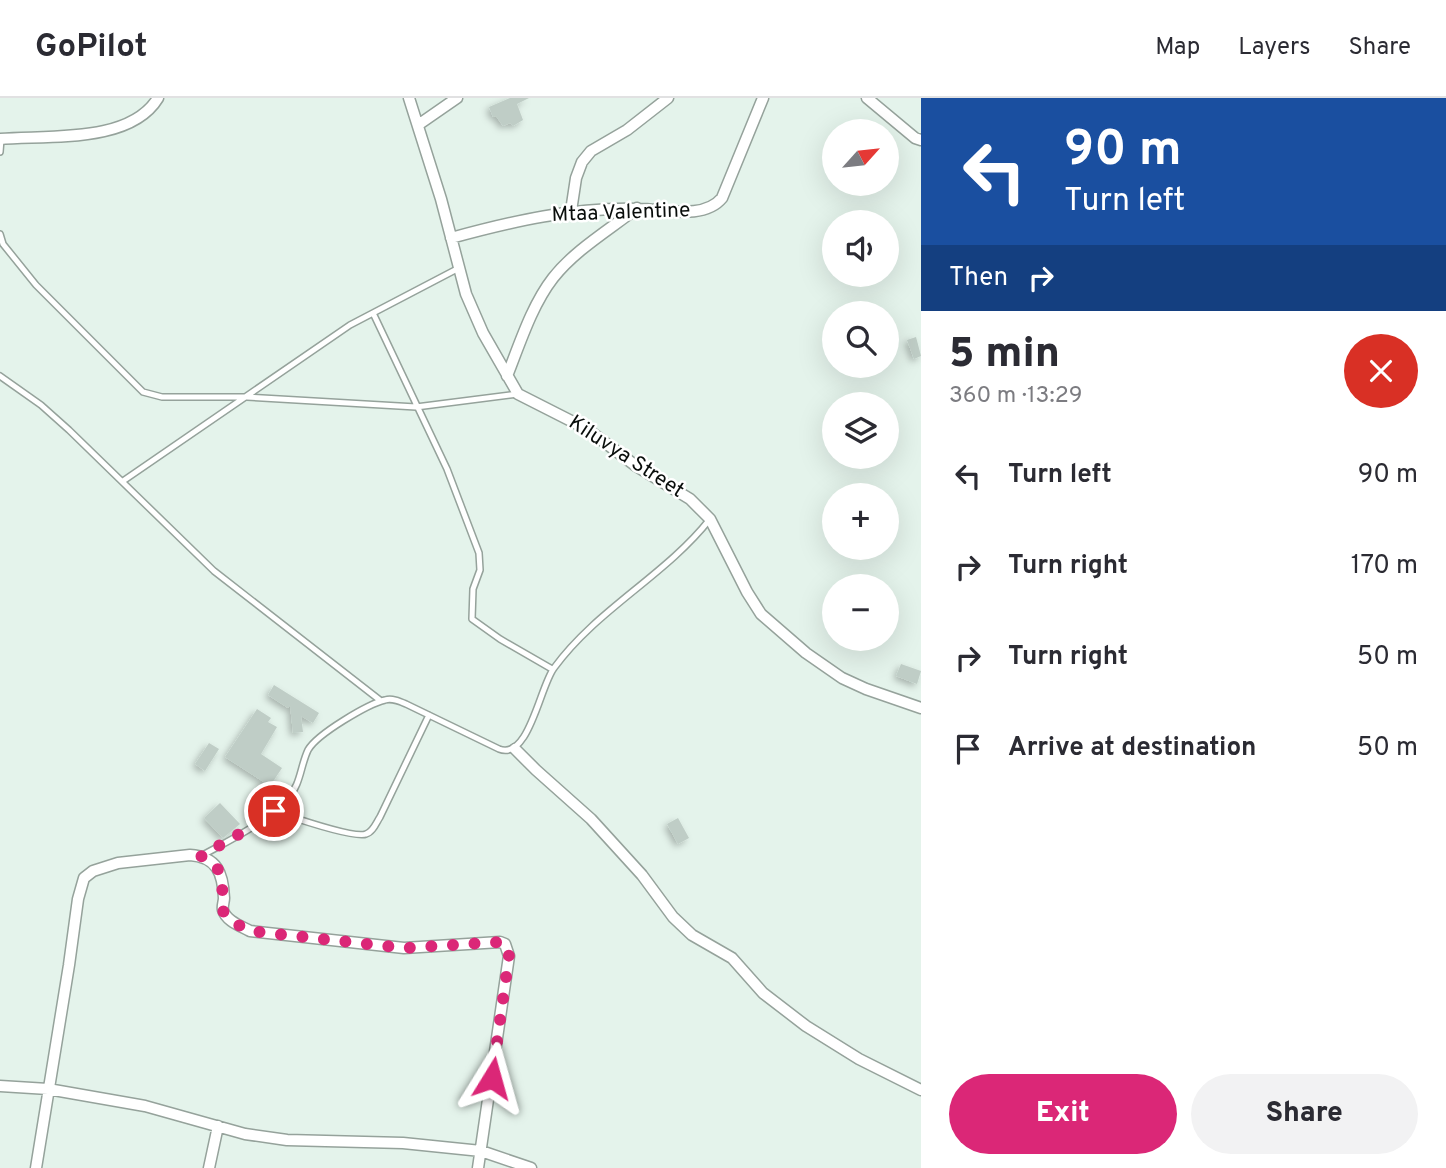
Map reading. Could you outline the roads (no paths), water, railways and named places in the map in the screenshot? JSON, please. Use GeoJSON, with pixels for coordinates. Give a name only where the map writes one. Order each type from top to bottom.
{"type":"FeatureCollection","features":[{"type":"Feature","properties":{"kind":"street"},"geometry":{"type":"LineString","coordinates":[[0,136],[108,131],[131,122],[159,98]]}},
{"type":"Feature","properties":{"kind":"street"},"geometry":{"type":"LineString","coordinates":[[409,98],[452,238],[466,294],[483,333],[518,394]]}},
{"type":"Feature","properties":{"kind":"street"},"geometry":{"type":"LineString","coordinates":[[418,125],[457,98]]}},
{"type":"Feature","properties":{"kind":"street"},"geometry":{"type":"LineString","coordinates":[[571,211],[576,178],[582,162],[591,151],[627,130],[668,98]]}},
{"type":"Feature","properties":{"kind":"street","name":"Mtaa Valentine"},"geometry":{"type":"LineString","coordinates":[[452,238],[514,221],[571,211],[637,208],[704,210],[716,205],[722,198],[763,98]]}},
{"type":"Feature","properties":{"kind":"street"},"geometry":{"type":"LineString","coordinates":[[867,98],[915,138],[921,140]]}},
{"type":"Feature","properties":{"kind":"street"},"geometry":{"type":"LineString","coordinates":[[507,376],[531,318],[552,279],[569,260],[637,208]]}},
{"type":"Feature","properties":{"kind":"street","name":"Kiluvya Street"},"geometry":{"type":"LineString","coordinates":[[518,394],[587,429],[636,466],[690,499],[710,519],[747,592],[761,614],[777,629],[842,678],[921,708]]}},
{"type":"Feature","properties":{"kind":"street"},"geometry":{"type":"LineString","coordinates":[[515,749],[591,818],[642,876],[673,917],[692,935],[732,958],[763,993],[806,1026],[859,1059],[921,1090]]}},
{"type":"Feature","properties":{"kind":"street"},"geometry":{"type":"LineString","coordinates":[[36,1168],[78,899],[84,878],[93,871],[118,863],[201,856],[216,865],[219,872],[224,898],[223,911],[231,921],[250,931],[404,948],[500,942],[505,944],[509,956],[478,1168]]}},
{"type":"Feature","properties":{"kind":"street"},"geometry":{"type":"LineString","coordinates":[[0,1086],[48,1089],[145,1106],[245,1134],[287,1140],[403,1143],[481,1151],[531,1168]]}},
{"type":"Feature","properties":{"kind":"street"},"geometry":{"type":"LineString","coordinates":[[209,1168],[219,1126]]}},
{"type":"Feature","properties":{"kind":"lane"},"geometry":{"type":"LineString","coordinates":[[0,136],[0,152]]}},
{"type":"Feature","properties":{"kind":"lane"},"geometry":{"type":"LineString","coordinates":[[0,234],[4,244],[36,285],[143,392],[162,397],[247,397],[416,407],[518,394]]}},
{"type":"Feature","properties":{"kind":"lane"},"geometry":{"type":"LineString","coordinates":[[123,481],[328,340],[459,268]]}},
{"type":"Feature","properties":{"kind":"lane"},"geometry":{"type":"LineString","coordinates":[[373,313],[447,469],[479,553],[480,570],[473,589],[472,619],[500,639],[552,669]]}},
{"type":"Feature","properties":{"kind":"lane"},"geometry":{"type":"LineString","coordinates":[[0,376],[41,405],[214,571],[381,701]]}},
{"type":"Feature","properties":{"kind":"lane"},"geometry":{"type":"LineString","coordinates":[[201,856],[274,811],[293,793],[309,749],[317,740],[340,723],[381,701],[395,700],[499,750],[506,752],[515,749],[532,721],[552,669],[603,617],[695,537],[710,519]]}},
{"type":"Feature","properties":{"kind":"lane"},"geometry":{"type":"LineString","coordinates":[[274,811],[341,832],[358,836],[366,834],[373,829],[380,817],[429,715]]}}]}
